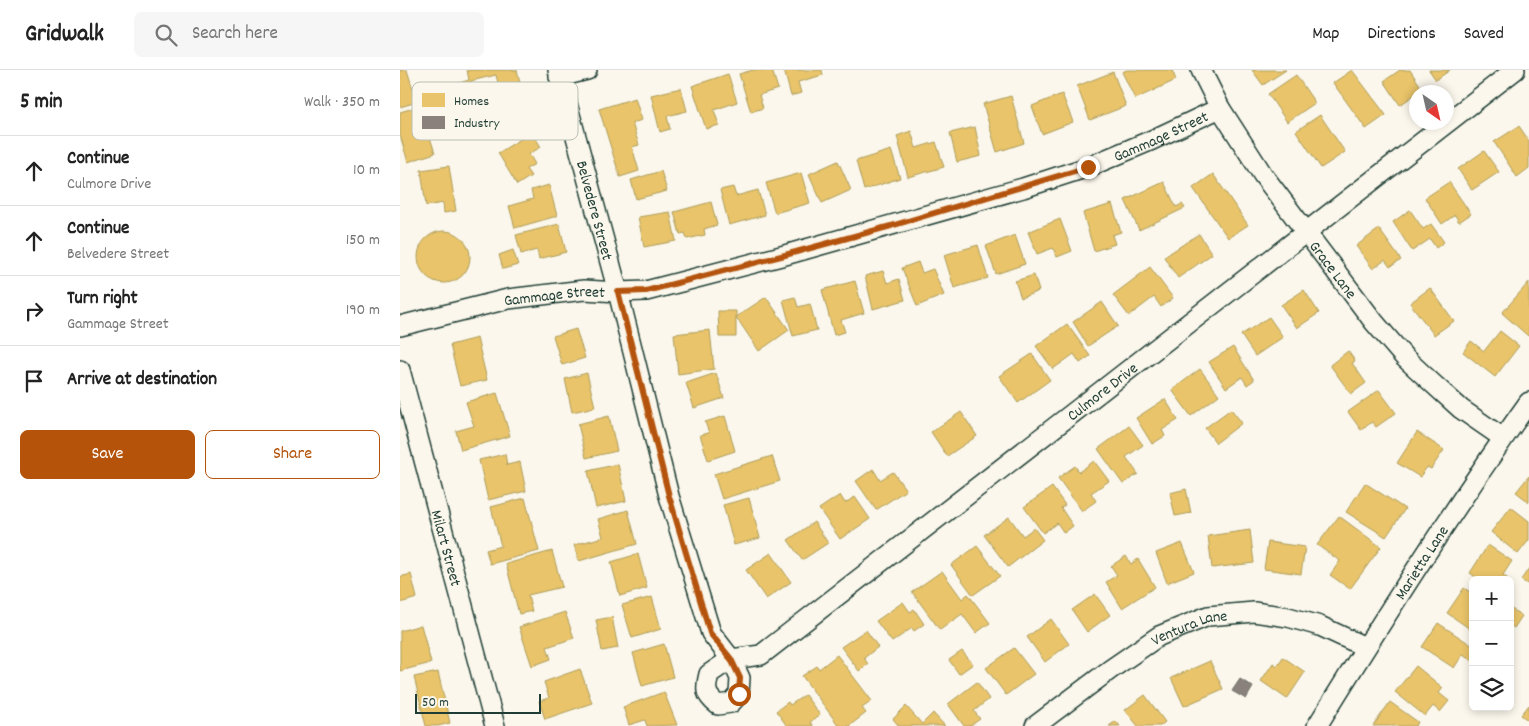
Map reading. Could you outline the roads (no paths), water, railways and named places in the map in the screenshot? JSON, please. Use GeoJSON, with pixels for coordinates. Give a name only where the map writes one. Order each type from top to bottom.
{"type":"FeatureCollection","features":[{"type":"Feature","properties":{"kind":"street"},"geometry":{"type":"LineString","coordinates":[[559,74],[587,70]]}},
{"type":"Feature","properties":{"kind":"street","name":"Grace Lane"},"geometry":{"type":"LineString","coordinates":[[1201,70],[1220,108],[1263,176],[1374,322],[1406,358],[1461,408],[1503,438]]}},
{"type":"Feature","properties":{"kind":"street","name":"Culmore Drive"},"geometry":{"type":"LineString","coordinates":[[731,659],[762,655],[1515,70]]}},
{"type":"Feature","properties":{"kind":"street","name":"Gammage Street"},"geometry":{"type":"LineString","coordinates":[[400,326],[508,300],[584,290],[646,291],[785,255],[1023,188],[1088,167],[1220,108]]}},
{"type":"Feature","properties":{"kind":"street","name":"Belvedere Street"},"geometry":{"type":"LineString","coordinates":[[577,140],[618,292],[669,496],[710,633],[731,659]]}},
{"type":"Feature","properties":{"kind":"street","name":"Milart Street"},"geometry":{"type":"LineString","coordinates":[[400,370],[495,726]]}},
{"type":"Feature","properties":{"kind":"street","name":"Marietta Lane"},"geometry":{"type":"LineString","coordinates":[[1317,726],[1365,647],[1503,438],[1529,402]]}},
{"type":"Feature","properties":{"kind":"street","name":"Ventura Lane"},"geometry":{"type":"LineString","coordinates":[[1035,726],[1159,636],[1208,616],[1254,612],[1288,617],[1320,626],[1365,647]]}},
{"type":"Feature","properties":{"kind":"street"},"geometry":{"type":"LineString","coordinates":[[731,659],[740,678],[739,694],[732,703],[718,705],[709,698],[706,687],[709,674],[731,659]]}}]}
